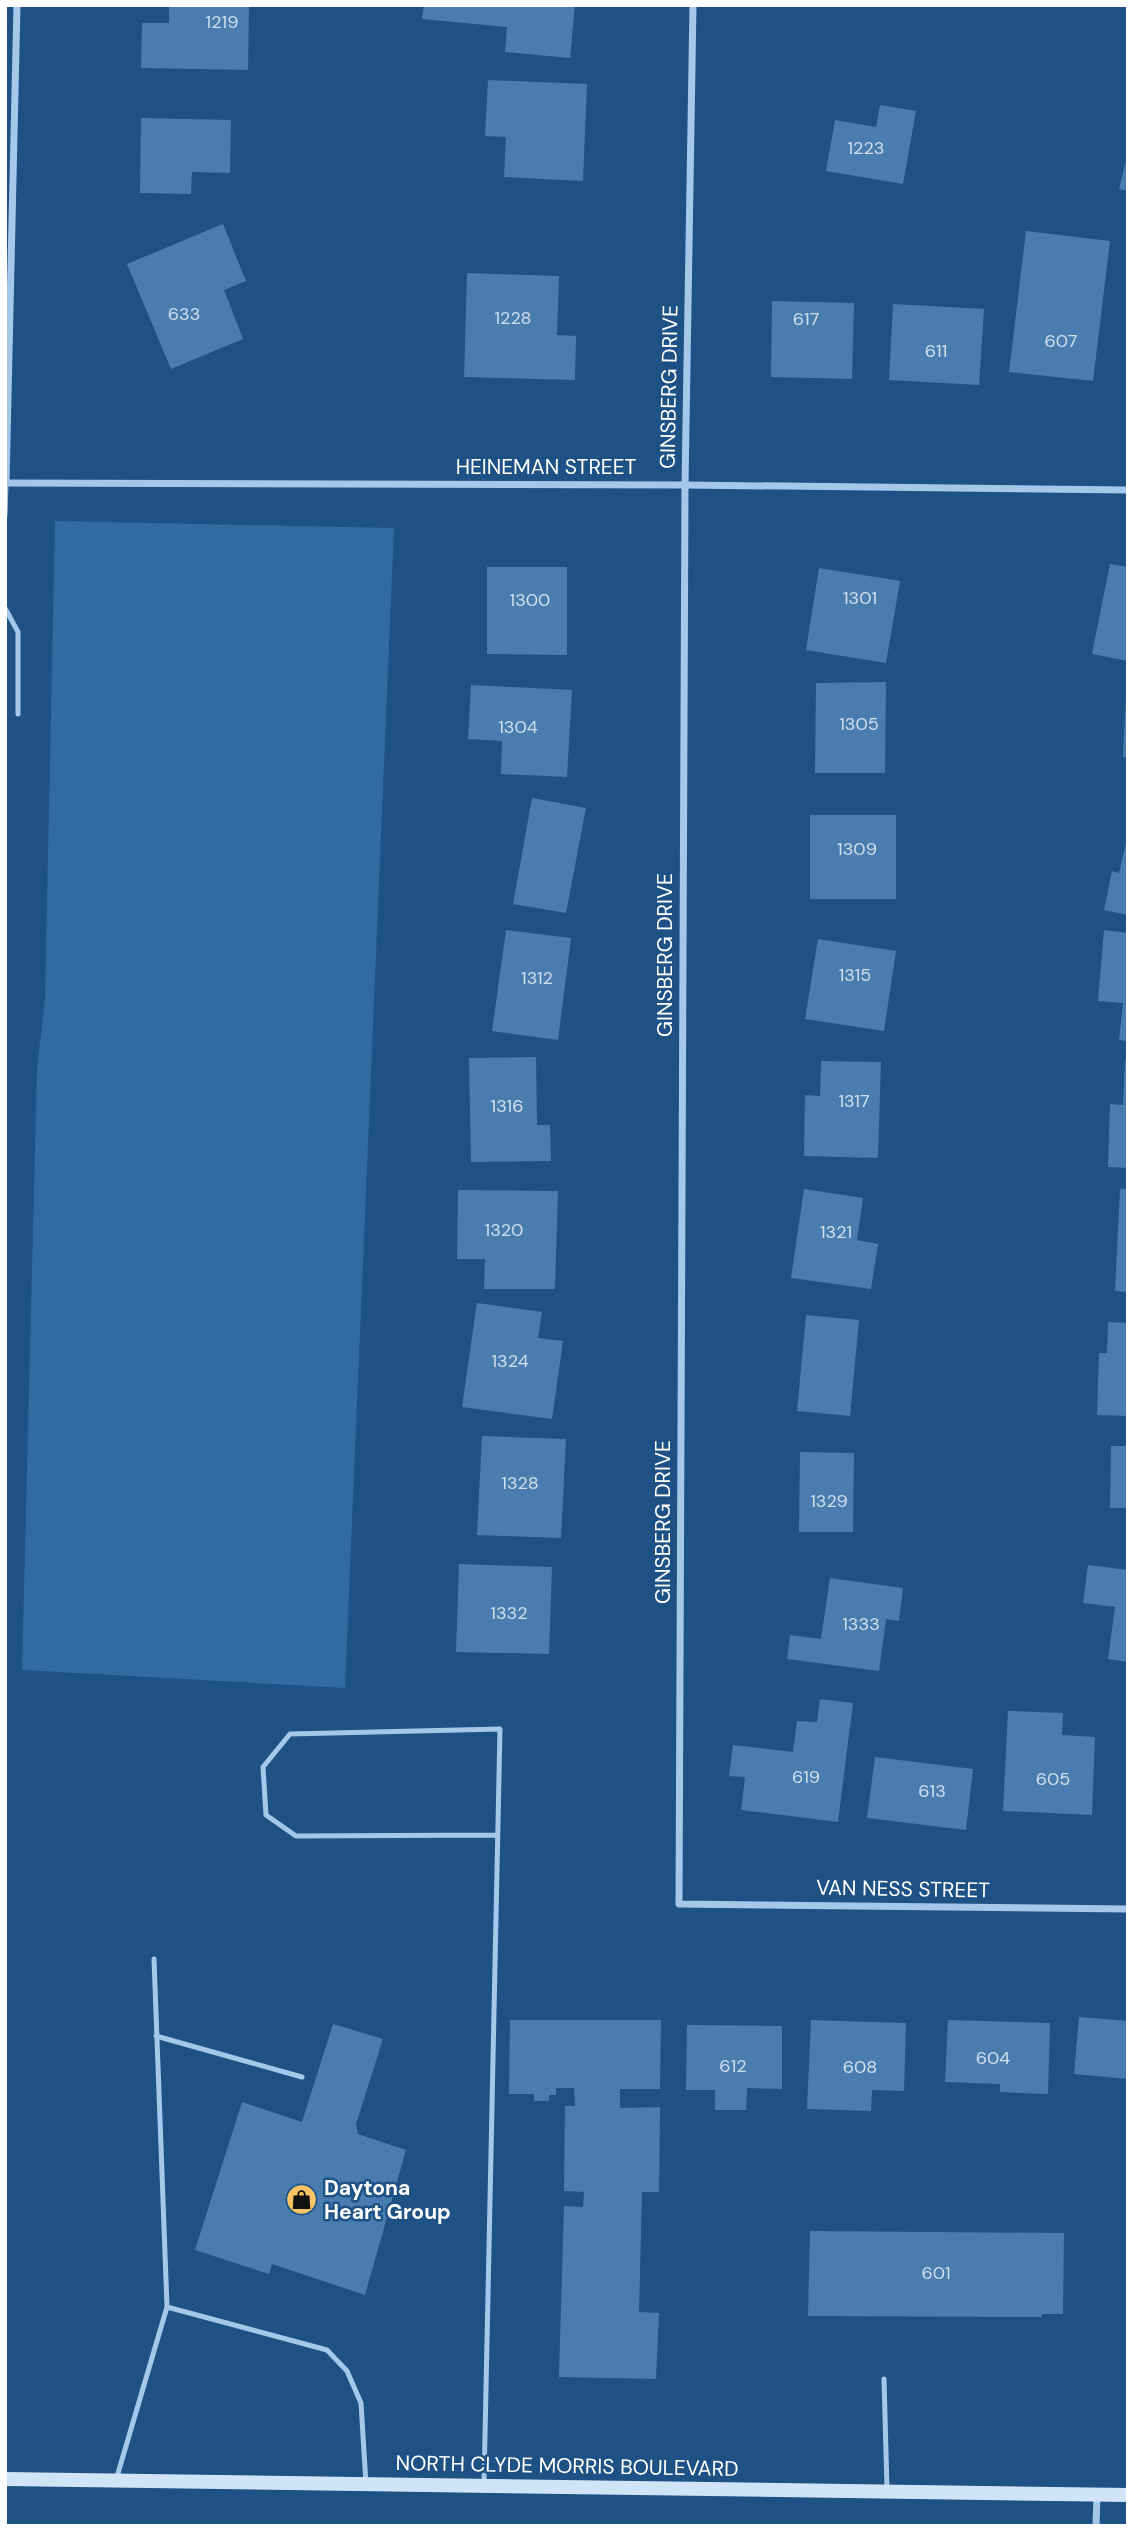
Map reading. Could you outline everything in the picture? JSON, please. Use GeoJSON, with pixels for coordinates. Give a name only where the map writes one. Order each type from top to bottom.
{"type":"FeatureCollection","features":[{"type":"Feature","properties":{"kind":"main road","name":"NORTH CLYDE MORRIS BOULEVARD"},"geometry":{"type":"LineString","coordinates":[[5,2479],[1128,2495]]}},
{"type":"Feature","properties":{"kind":"street"},"geometry":{"type":"LineString","coordinates":[[6,483],[17,5]]}},
{"type":"Feature","properties":{"kind":"street","name":"GINSBERG DRIVE"},"geometry":{"type":"LineString","coordinates":[[679,1904],[685,485],[692,5]]}},
{"type":"Feature","properties":{"kind":"street","name":"HEINEMAN STREET"},"geometry":{"type":"LineString","coordinates":[[6,483],[685,485],[1128,490]]}},
{"type":"Feature","properties":{"kind":"street","name":"VAN NESS STREET"},"geometry":{"type":"LineString","coordinates":[[679,1904],[1128,1909]]}},
{"type":"Feature","properties":{"kind":"street"},"geometry":{"type":"LineString","coordinates":[[1096,2526],[1097,2495]]}},
{"type":"Feature","properties":{"kind":"lane"},"geometry":{"type":"LineString","coordinates":[[5,516],[6,483]]}},
{"type":"Feature","properties":{"kind":"lane"},"geometry":{"type":"LineString","coordinates":[[5,608],[19,632],[18,714]]}},
{"type":"Feature","properties":{"kind":"lane"},"geometry":{"type":"LineString","coordinates":[[484,2486],[500,1729],[290,1734],[263,1767],[266,1815],[296,1836],[497,1835]]}},
{"type":"Feature","properties":{"kind":"lane"},"geometry":{"type":"LineString","coordinates":[[116,2480],[167,2306],[154,1959]]}},
{"type":"Feature","properties":{"kind":"lane"},"geometry":{"type":"LineString","coordinates":[[156,2036],[302,2077]]}},
{"type":"Feature","properties":{"kind":"lane"},"geometry":{"type":"LineString","coordinates":[[167,2306],[327,2350],[347,2371],[361,2403],[366,2484]]}},
{"type":"Feature","properties":{"kind":"lane"},"geometry":{"type":"LineString","coordinates":[[884,2379],[887,2492]]}},
{"type":"Feature","properties":{"kind":"shaded area"},"geometry":{"type":"Polygon","coordinates":[[[55,521],[394,528],[345,1688],[22,1670],[37,1068],[45,999],[55,521]]]}},
{"type":"Feature","properties":{"kind":"building"},"geometry":{"type":"Polygon","coordinates":[[[169,5],[249,5],[248,70],[141,68],[142,23],[169,23],[169,5]]]}},
{"type":"Feature","properties":{"kind":"building"},"geometry":{"type":"Polygon","coordinates":[[[424,5],[575,5],[570,58],[505,52],[507,27],[422,19],[424,5]]]}},
{"type":"Feature","properties":{"kind":"building"},"geometry":{"type":"Polygon","coordinates":[[[488,80],[587,84],[583,181],[504,177],[506,137],[485,136],[488,80]]]}},
{"type":"Feature","properties":{"kind":"building"},"geometry":{"type":"Polygon","coordinates":[[[880,105],[916,111],[903,184],[826,171],[835,120],[876,127],[880,105]]]}},
{"type":"Feature","properties":{"kind":"building"},"geometry":{"type":"Polygon","coordinates":[[[141,118],[231,120],[230,173],[192,172],[191,194],[140,193],[141,118]]]}},
{"type":"Feature","properties":{"kind":"building"},"geometry":{"type":"Polygon","coordinates":[[[1128,156],[1128,191],[1119,189],[1128,156]]]}},
{"type":"Feature","properties":{"kind":"building"},"geometry":{"type":"Polygon","coordinates":[[[223,224],[246,281],[224,290],[243,339],[171,369],[127,264],[223,224]]]}},
{"type":"Feature","properties":{"kind":"building"},"geometry":{"type":"Polygon","coordinates":[[[1026,231],[1110,241],[1093,381],[1009,372],[1026,231]]]}},
{"type":"Feature","properties":{"kind":"building"},"geometry":{"type":"Polygon","coordinates":[[[467,273],[559,276],[557,335],[576,336],[575,380],[464,377],[467,273]]]}},
{"type":"Feature","properties":{"kind":"building"},"geometry":{"type":"Polygon","coordinates":[[[772,301],[854,303],[852,379],[771,377],[772,301]]]}},
{"type":"Feature","properties":{"kind":"building"},"geometry":{"type":"Polygon","coordinates":[[[893,304],[984,309],[979,385],[889,380],[893,304]]]}},
{"type":"Feature","properties":{"kind":"building"},"geometry":{"type":"Polygon","coordinates":[[[1110,564],[1128,567],[1128,661],[1092,654],[1110,564]]]}},
{"type":"Feature","properties":{"kind":"building"},"geometry":{"type":"Polygon","coordinates":[[[487,567],[567,567],[567,655],[487,654],[487,567]]]}},
{"type":"Feature","properties":{"kind":"building"},"geometry":{"type":"Polygon","coordinates":[[[819,568],[900,581],[886,663],[806,650],[819,568]]]}},
{"type":"Feature","properties":{"kind":"building"},"geometry":{"type":"Polygon","coordinates":[[[886,682],[885,773],[815,773],[816,683],[886,682]]]}},
{"type":"Feature","properties":{"kind":"building"},"geometry":{"type":"Polygon","coordinates":[[[471,685],[572,690],[567,777],[501,774],[502,741],[468,739],[471,685]]]}},
{"type":"Feature","properties":{"kind":"building"},"geometry":{"type":"Polygon","coordinates":[[[1126,694],[1128,757],[1123,757],[1126,694]]]}},
{"type":"Feature","properties":{"kind":"building"},"geometry":{"type":"Polygon","coordinates":[[[532,798],[586,808],[566,913],[513,904],[532,798]]]}},
{"type":"Feature","properties":{"kind":"building"},"geometry":{"type":"Polygon","coordinates":[[[810,815],[896,815],[896,899],[810,899],[810,815]]]}},
{"type":"Feature","properties":{"kind":"building"},"geometry":{"type":"Polygon","coordinates":[[[1127,839],[1128,915],[1104,910],[1112,871],[1119,873],[1127,839]]]}},
{"type":"Feature","properties":{"kind":"building"},"geometry":{"type":"Polygon","coordinates":[[[506,930],[571,938],[558,1040],[492,1031],[506,930]]]}},
{"type":"Feature","properties":{"kind":"building"},"geometry":{"type":"Polygon","coordinates":[[[1104,930],[1128,933],[1128,1041],[1119,1040],[1123,1003],[1098,1001],[1104,930]]]}},
{"type":"Feature","properties":{"kind":"building"},"geometry":{"type":"Polygon","coordinates":[[[818,939],[896,951],[884,1031],[805,1019],[818,939]]]}},
{"type":"Feature","properties":{"kind":"building"},"geometry":{"type":"Polygon","coordinates":[[[536,1057],[537,1125],[550,1125],[551,1161],[471,1162],[469,1058],[536,1057]]]}},
{"type":"Feature","properties":{"kind":"building"},"geometry":{"type":"Polygon","coordinates":[[[1125,1059],[1128,1059],[1128,1168],[1108,1167],[1110,1104],[1123,1105],[1125,1059]]]}},
{"type":"Feature","properties":{"kind":"building"},"geometry":{"type":"Polygon","coordinates":[[[821,1061],[881,1062],[878,1158],[804,1156],[805,1095],[820,1096],[821,1061]]]}},
{"type":"Feature","properties":{"kind":"building"},"geometry":{"type":"Polygon","coordinates":[[[804,1189],[863,1198],[857,1240],[878,1244],[871,1289],[791,1278],[804,1189]]]}},
{"type":"Feature","properties":{"kind":"building"},"geometry":{"type":"Polygon","coordinates":[[[1120,1189],[1128,1189],[1128,1292],[1115,1291],[1120,1189]]]}},
{"type":"Feature","properties":{"kind":"building"},"geometry":{"type":"Polygon","coordinates":[[[458,1190],[558,1191],[555,1289],[484,1289],[485,1259],[457,1259],[458,1190]]]}},
{"type":"Feature","properties":{"kind":"building"},"geometry":{"type":"Polygon","coordinates":[[[477,1303],[542,1312],[538,1338],[563,1341],[552,1419],[462,1407],[477,1303]]]}},
{"type":"Feature","properties":{"kind":"building"},"geometry":{"type":"Polygon","coordinates":[[[806,1315],[859,1320],[850,1416],[797,1411],[806,1315]]]}},
{"type":"Feature","properties":{"kind":"building"},"geometry":{"type":"Polygon","coordinates":[[[1108,1322],[1128,1323],[1128,1416],[1097,1415],[1099,1353],[1107,1353],[1108,1322]]]}},
{"type":"Feature","properties":{"kind":"building"},"geometry":{"type":"Polygon","coordinates":[[[482,1436],[566,1439],[561,1538],[477,1535],[482,1436]]]}},
{"type":"Feature","properties":{"kind":"building"},"geometry":{"type":"Polygon","coordinates":[[[1111,1446],[1128,1446],[1128,1508],[1110,1508],[1111,1446]]]}},
{"type":"Feature","properties":{"kind":"building"},"geometry":{"type":"Polygon","coordinates":[[[800,1452],[854,1453],[853,1532],[799,1532],[800,1452]]]}},
{"type":"Feature","properties":{"kind":"building"},"geometry":{"type":"Polygon","coordinates":[[[459,1564],[552,1567],[549,1654],[456,1652],[459,1564]]]}},
{"type":"Feature","properties":{"kind":"building"},"geometry":{"type":"Polygon","coordinates":[[[1088,1565],[1128,1570],[1128,1662],[1108,1659],[1115,1607],[1083,1603],[1088,1565]]]}},
{"type":"Feature","properties":{"kind":"building"},"geometry":{"type":"Polygon","coordinates":[[[830,1578],[903,1588],[899,1621],[886,1619],[879,1671],[787,1659],[790,1635],[821,1639],[830,1578]]]}},
{"type":"Feature","properties":{"kind":"building"},"geometry":{"type":"Polygon","coordinates":[[[820,1699],[853,1703],[838,1822],[741,1810],[745,1777],[729,1776],[733,1745],[793,1752],[797,1721],[817,1722],[820,1699]]]}},
{"type":"Feature","properties":{"kind":"building"},"geometry":{"type":"Polygon","coordinates":[[[1008,1711],[1063,1713],[1062,1735],[1095,1737],[1092,1815],[1003,1811],[1008,1711]]]}},
{"type":"Feature","properties":{"kind":"building"},"geometry":{"type":"Polygon","coordinates":[[[875,1757],[973,1769],[966,1830],[867,1818],[875,1757]]]}},
{"type":"Feature","properties":{"kind":"building"},"geometry":{"type":"Polygon","coordinates":[[[1079,2017],[1128,2021],[1128,2079],[1074,2074],[1079,2017]]]}},
{"type":"Feature","properties":{"kind":"building"},"geometry":{"type":"Polygon","coordinates":[[[510,2020],[661,2020],[660,2089],[620,2089],[620,2108],[660,2107],[659,2192],[642,2192],[639,2312],[659,2313],[656,2379],[559,2377],[564,2206],[583,2207],[584,2192],[564,2191],[565,2106],[575,2106],[574,2088],[556,2088],[556,2095],[549,2095],[549,2101],[534,2101],[534,2094],[509,2094],[510,2020]]]}},
{"type":"Feature","properties":{"kind":"building"},"geometry":{"type":"Polygon","coordinates":[[[811,2020],[906,2023],[904,2091],[872,2090],[871,2111],[807,2109],[811,2020]]]}},
{"type":"Feature","properties":{"kind":"building"},"geometry":{"type":"Polygon","coordinates":[[[948,2020],[1050,2023],[1048,2094],[1000,2092],[1000,2084],[945,2082],[948,2020]]]}},
{"type":"Feature","properties":{"kind":"building","name":"Daytona Heart Group"},"geometry":{"type":"Polygon","coordinates":[[[333,2024],[383,2039],[356,2124],[358,2134],[406,2150],[365,2295],[272,2264],[269,2274],[195,2250],[242,2102],[302,2122],[333,2024]]]}},
{"type":"Feature","properties":{"kind":"building"},"geometry":{"type":"Polygon","coordinates":[[[687,2025],[782,2026],[782,2089],[747,2088],[746,2110],[715,2110],[715,2090],[686,2090],[687,2025]]]}},
{"type":"Feature","properties":{"kind":"building"},"geometry":{"type":"Polygon","coordinates":[[[810,2231],[1064,2233],[1063,2314],[1042,2314],[1042,2317],[808,2316],[810,2231]]]}},
{"type":"Feature","properties":{"kind":"place","name":"Daytona Heart Group"},"geometry":{"type":"Point","coordinates":[301,2200]}}]}
